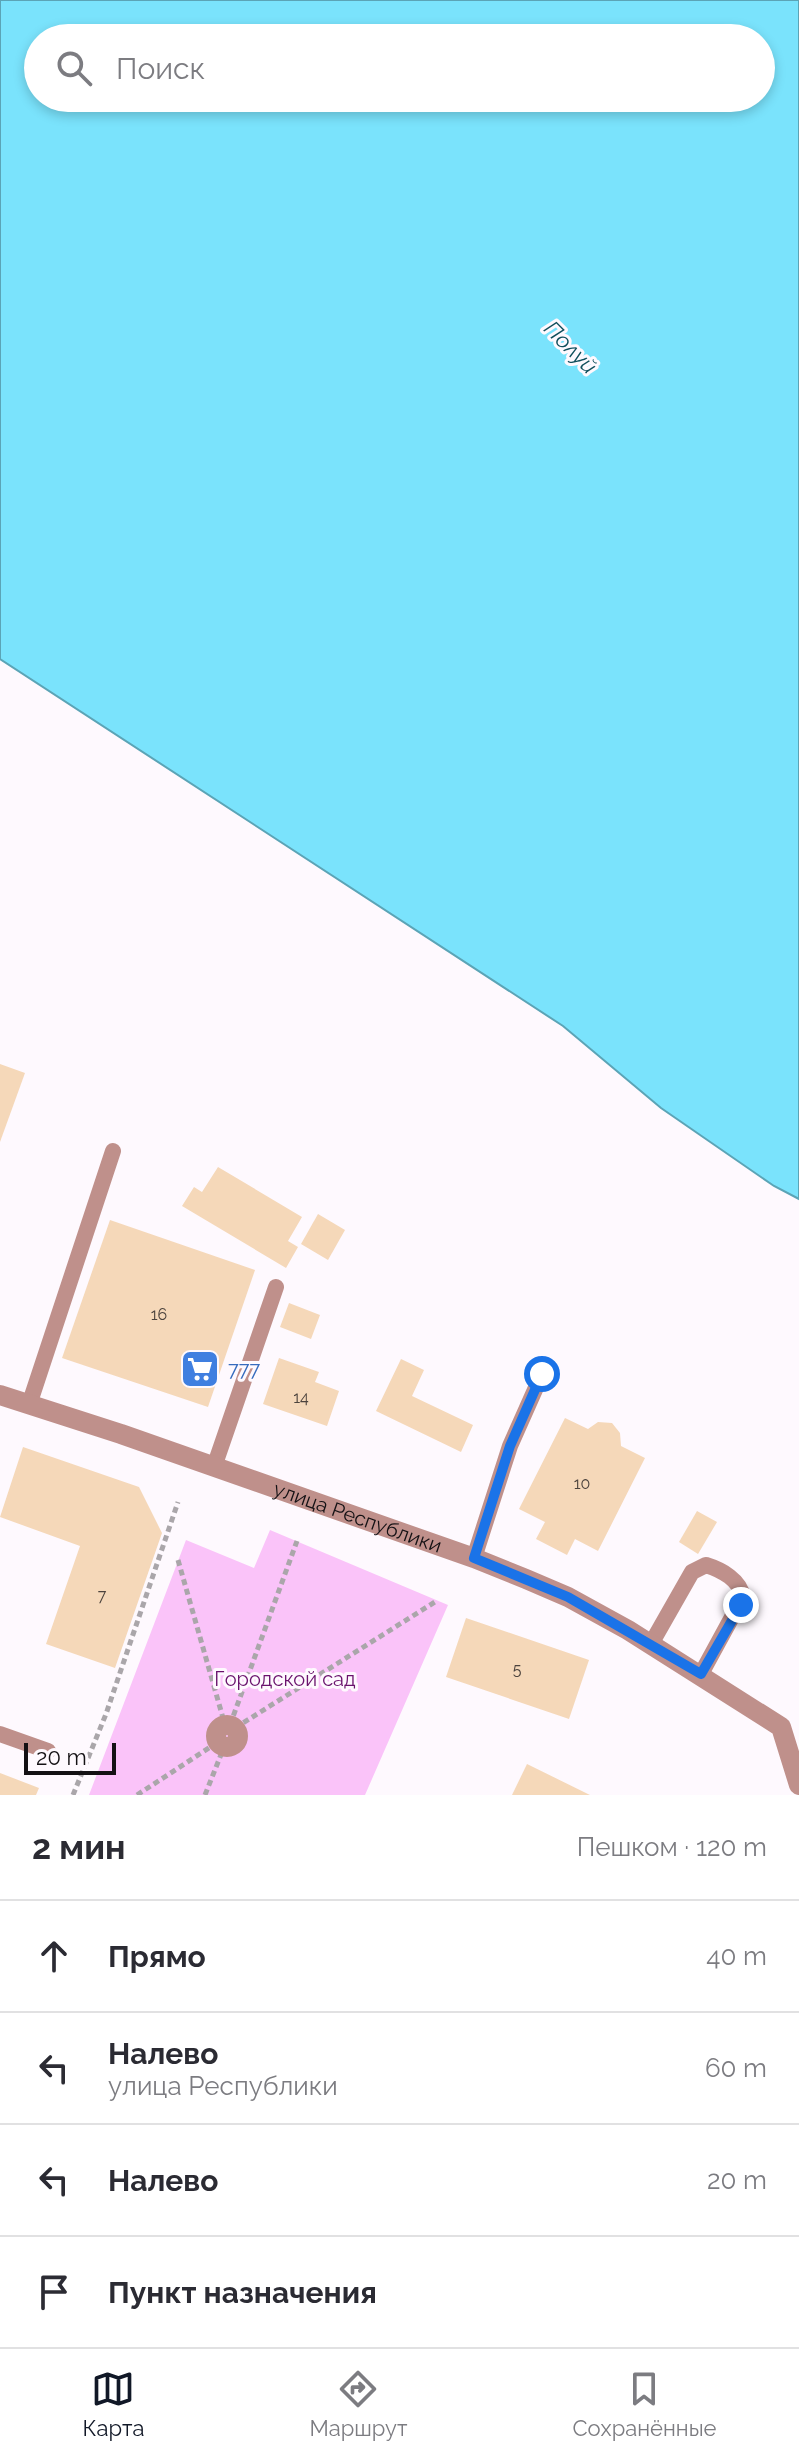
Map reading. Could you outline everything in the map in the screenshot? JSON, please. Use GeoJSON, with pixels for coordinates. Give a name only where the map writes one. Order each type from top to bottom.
{"type":"FeatureCollection","features":[{"type":"Feature","properties":{"kind":"street","name":"улица Республики"},"geometry":{"type":"LineString","coordinates":[[0,1395],[474,1558],[568,1597],[701,1674],[781,1727]]}},
{"type":"Feature","properties":{"kind":"street"},"geometry":{"type":"LineString","coordinates":[[781,1727],[799,1785]]}},
{"type":"Feature","properties":{"kind":"lane"},"geometry":{"type":"LineString","coordinates":[[29,1405],[113,1151]]}},
{"type":"Feature","properties":{"kind":"lane"},"geometry":{"type":"LineString","coordinates":[[214,1467],[276,1287]]}},
{"type":"Feature","properties":{"kind":"lane"},"geometry":{"type":"LineString","coordinates":[[474,1558],[510,1446],[542,1374]]}},
{"type":"Feature","properties":{"kind":"lane"},"geometry":{"type":"LineString","coordinates":[[651,1644],[692,1572],[706,1565],[714,1568],[736,1582],[743,1597],[701,1674]]}},
{"type":"Feature","properties":{"kind":"lane"},"geometry":{"type":"LineString","coordinates":[[781,1727],[799,1740]]}},
{"type":"Feature","properties":{"kind":"lane"},"geometry":{"type":"LineString","coordinates":[[0,1734],[48,1751]]}},
{"type":"Feature","properties":{"kind":"path"},"geometry":{"type":"LineString","coordinates":[[73,1795],[106,1714],[178,1502]]}},
{"type":"Feature","properties":{"kind":"path"},"geometry":{"type":"LineString","coordinates":[[205,1795],[297,1541]]}},
{"type":"Feature","properties":{"kind":"path"},"geometry":{"type":"LineString","coordinates":[[178,1560],[226,1734]]}},
{"type":"Feature","properties":{"kind":"path"},"geometry":{"type":"LineString","coordinates":[[137,1795],[226,1734],[438,1600]]}},
{"type":"Feature","properties":{"kind":"green space","name":"Городской сад"},"geometry":{"type":"Polygon","coordinates":[[[270,1530],[448,1605],[365,1795],[89,1795],[186,1540],[254,1568],[270,1530]]]}},
{"type":"Feature","properties":{"kind":"water","name":"Полуй"},"geometry":{"type":"Polygon","coordinates":[[[0,0],[799,0],[799,1199],[774,1186],[661,1108],[563,1026],[0,659],[0,0]]]}},
{"type":"Feature","properties":{"kind":"building"},"geometry":{"type":"Polygon","coordinates":[[[0,1064],[25,1073],[0,1142],[0,1064]]]}},
{"type":"Feature","properties":{"kind":"building"},"geometry":{"type":"Polygon","coordinates":[[[218,1167],[302,1217],[288,1241],[298,1247],[286,1268],[182,1206],[194,1187],[202,1192],[218,1167]]]}},
{"type":"Feature","properties":{"kind":"building"},"geometry":{"type":"Polygon","coordinates":[[[318,1214],[345,1230],[328,1260],[301,1244],[318,1214]]]}},
{"type":"Feature","properties":{"kind":"building"},"geometry":{"type":"Polygon","coordinates":[[[110,1220],[255,1270],[208,1407],[62,1358],[110,1220]]]}},
{"type":"Feature","properties":{"kind":"building"},"geometry":{"type":"Polygon","coordinates":[[[289,1303],[320,1315],[311,1339],[280,1327],[289,1303]]]}},
{"type":"Feature","properties":{"kind":"building"},"geometry":{"type":"Polygon","coordinates":[[[279,1358],[319,1372],[315,1382],[339,1391],[327,1426],[263,1404],[279,1358]]]}},
{"type":"Feature","properties":{"kind":"building"},"geometry":{"type":"Polygon","coordinates":[[[401,1359],[424,1370],[412,1396],[473,1425],[461,1452],[376,1411],[401,1359]]]}},
{"type":"Feature","properties":{"kind":"building"},"geometry":{"type":"Polygon","coordinates":[[[565,1418],[588,1429],[598,1422],[612,1423],[620,1433],[621,1446],[645,1458],[598,1551],[575,1539],[567,1555],[536,1539],[545,1522],[519,1509],[565,1418]]]}},
{"type":"Feature","properties":{"kind":"building"},"geometry":{"type":"Polygon","coordinates":[[[23,1447],[139,1487],[162,1533],[115,1668],[46,1644],[80,1546],[0,1517],[23,1447]]]}},
{"type":"Feature","properties":{"kind":"building"},"geometry":{"type":"Polygon","coordinates":[[[697,1511],[717,1522],[698,1554],[679,1542],[697,1511]]]}},
{"type":"Feature","properties":{"kind":"building"},"geometry":{"type":"Polygon","coordinates":[[[466,1618],[589,1660],[569,1719],[446,1677],[466,1618]]]}},
{"type":"Feature","properties":{"kind":"building"},"geometry":{"type":"Polygon","coordinates":[[[527,1764],[590,1795],[512,1795],[527,1764]]]}},
{"type":"Feature","properties":{"kind":"building"},"geometry":{"type":"Polygon","coordinates":[[[0,1773],[39,1788],[36,1795],[0,1795],[0,1773]]]}},
{"type":"Feature","properties":{"kind":"place","name":"777"},"geometry":{"type":"Point","coordinates":[200,1369]}},
{"type":"Feature","properties":{"kind":"route"},"geometry":{"type":"LineString","coordinates":[[542,1374],[510,1446],[474,1558],[568,1597],[701,1674],[741,1605]]}}]}
